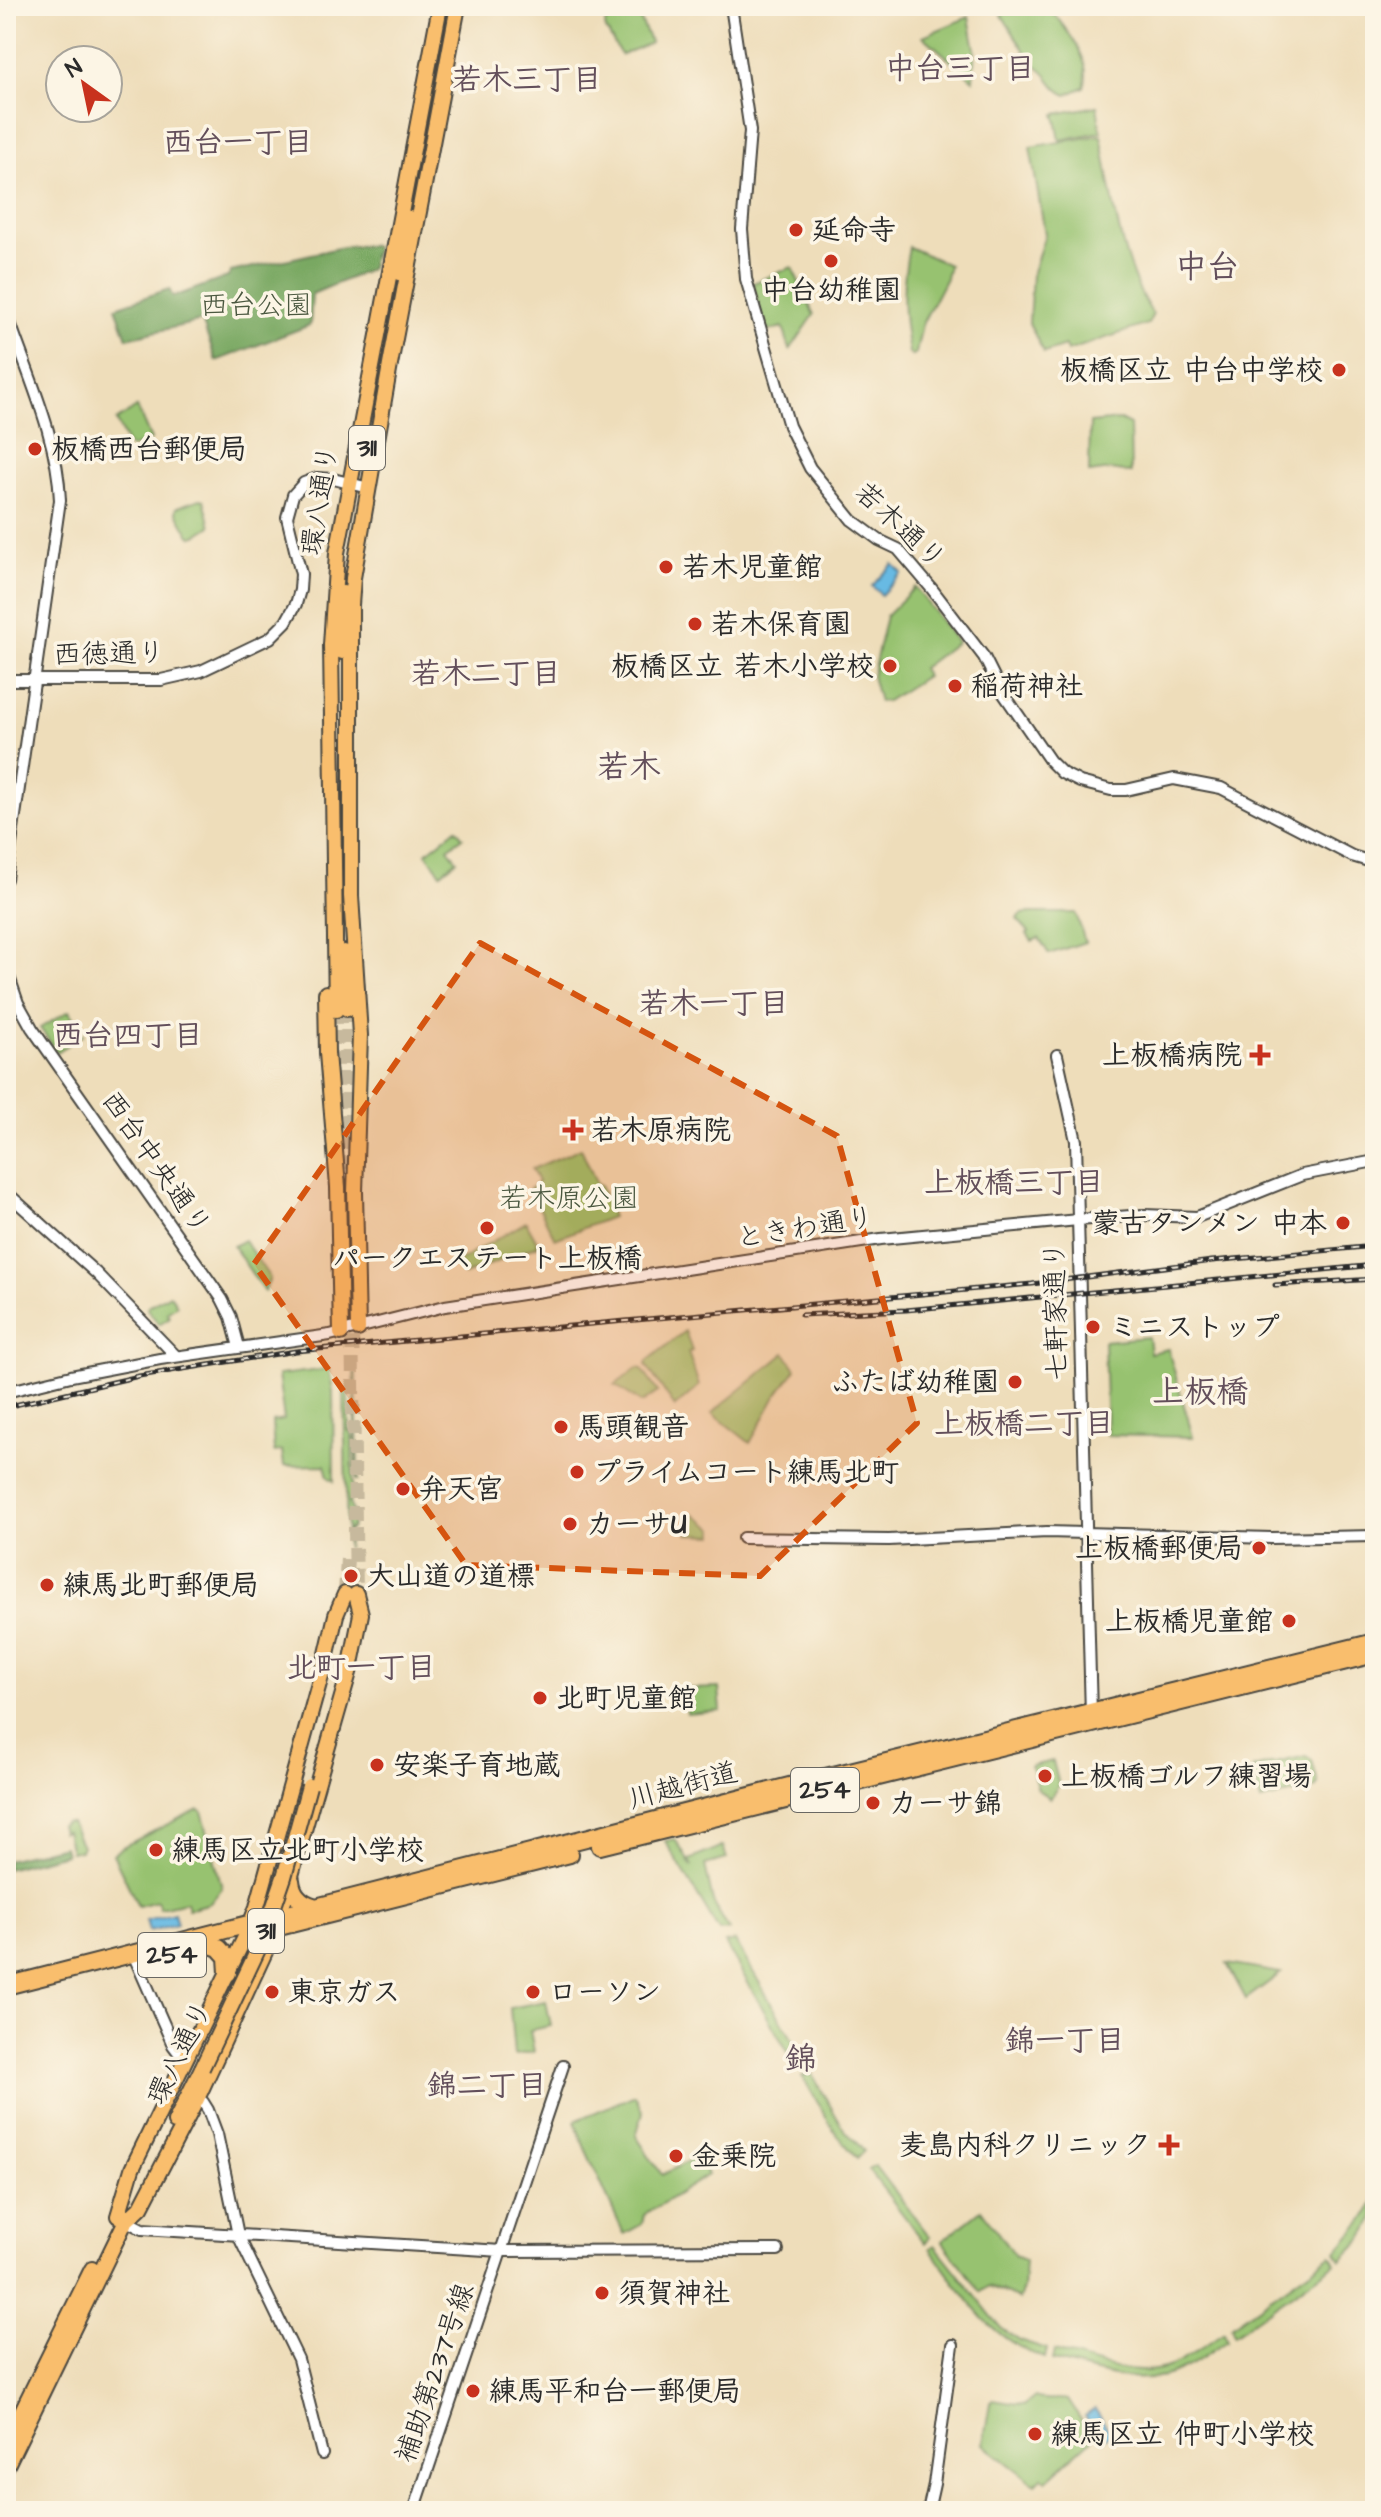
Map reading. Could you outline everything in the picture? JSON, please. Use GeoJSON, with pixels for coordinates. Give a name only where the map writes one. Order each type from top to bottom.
{"type":"FeatureCollection","features":[{"type":"Feature","properties":{"kind":"highway","name":"川越街道"},"geometry":{"type":"LineString","coordinates":[[6,1986],[136,1958],[1090,1719],[1375,1642]]}},
{"type":"Feature","properties":{"kind":"highway","name":"川越街道"},"geometry":{"type":"LineString","coordinates":[[278,1922],[313,1906],[805,1782],[1375,1654]]}},
{"type":"Feature","properties":{"kind":"highway"},"geometry":{"type":"LineString","coordinates":[[291,1880],[297,1897],[313,1906]]}},
{"type":"Feature","properties":{"kind":"highway","name":"川越街道"},"geometry":{"type":"LineString","coordinates":[[6,1997],[136,1958],[210,1945],[248,1930]]}},
{"type":"Feature","properties":{"kind":"highway"},"geometry":{"type":"LineString","coordinates":[[210,1945],[225,1953],[229,1962],[228,1973]]}},
{"type":"Feature","properties":{"kind":"main road"},"geometry":{"type":"LineString","coordinates":[[358,1329],[356,1167],[360,1035],[348,895],[347,845],[353,578],[390,365],[429,91],[431,30],[436,6]]}},
{"type":"Feature","properties":{"kind":"main road","name":"環八通り"},"geometry":{"type":"LineString","coordinates":[[436,6],[429,91],[355,484],[337,553],[332,610],[332,833],[341,1010],[348,895],[342,595],[355,484],[362,369],[429,91],[451,6]]}},
{"type":"Feature","properties":{"kind":"main road"},"geometry":{"type":"LineString","coordinates":[[447,42],[451,6]]}},
{"type":"Feature","properties":{"kind":"main road"},"geometry":{"type":"LineString","coordinates":[[429,91],[458,6]]}},
{"type":"Feature","properties":{"kind":"main road"},"geometry":{"type":"LineString","coordinates":[[429,91],[458,6]]}},
{"type":"Feature","properties":{"kind":"main road"},"geometry":{"type":"LineString","coordinates":[[332,833],[326,890],[327,1053],[336,1165],[341,1333]]}},
{"type":"Feature","properties":{"kind":"main road"},"geometry":{"type":"LineString","coordinates":[[336,1165],[341,1158],[349,1157],[356,1167]]}},
{"type":"Feature","properties":{"kind":"main road"},"geometry":{"type":"LineString","coordinates":[[122,2219],[141,2207],[197,2099],[278,1922],[350,1669],[361,1614],[350,1594],[336,1615],[248,1930],[220,1991],[193,2065]]}},
{"type":"Feature","properties":{"kind":"main road","name":"環八通り"},"geometry":{"type":"LineString","coordinates":[[6,2467],[253,1940],[304,1785],[350,1594]]}},
{"type":"Feature","properties":{"kind":"main road"},"geometry":{"type":"LineString","coordinates":[[271,1855],[296,1862]]}},
{"type":"Feature","properties":{"kind":"main road"},"geometry":{"type":"LineString","coordinates":[[220,1991],[230,1983],[237,1983],[244,1989],[245,1999]]}},
{"type":"Feature","properties":{"kind":"main road","name":"環八通り"},"geometry":{"type":"LineString","coordinates":[[6,2443],[122,2219]]}},
{"type":"Feature","properties":{"kind":"street","name":"若木通り"},"geometry":{"type":"LineString","coordinates":[[731,6],[750,131],[742,229],[746,279],[789,426],[810,468],[852,520],[898,549],[932,589],[989,664],[999,687],[1050,761],[1062,773],[1080,782],[1111,790],[1126,790],[1174,779],[1221,788],[1352,856],[1375,863]]}},
{"type":"Feature","properties":{"kind":"street"},"geometry":{"type":"LineString","coordinates":[[6,311],[53,450],[59,477],[59,517],[6,879]]}},
{"type":"Feature","properties":{"kind":"street","name":"西徳通り"},"geometry":{"type":"LineString","coordinates":[[6,680],[161,680],[187,676],[270,638],[286,622],[296,604],[301,574],[287,517],[293,495],[300,486],[313,479],[327,478],[355,484]]}},
{"type":"Feature","properties":{"kind":"street","name":"西台中央通り"},"geometry":{"type":"LineString","coordinates":[[6,968],[15,996],[32,1028],[222,1299],[231,1317],[239,1347]]}},
{"type":"Feature","properties":{"kind":"street","name":"七軒家通り"},"geometry":{"type":"LineString","coordinates":[[1057,1055],[1075,1132],[1090,1719]]}},
{"type":"Feature","properties":{"kind":"street","name":"ときわ通り"},"geometry":{"type":"LineString","coordinates":[[6,1392],[176,1356],[341,1333],[445,1306],[881,1239],[1144,1215],[1204,1215],[1302,1175],[1375,1161]]}},
{"type":"Feature","properties":{"kind":"street"},"geometry":{"type":"LineString","coordinates":[[6,1192],[96,1273],[176,1356]]}},
{"type":"Feature","properties":{"kind":"street"},"geometry":{"type":"LineString","coordinates":[[743,1538],[889,1540],[1086,1532],[1272,1538],[1375,1536]]}},
{"type":"Feature","properties":{"kind":"street"},"geometry":{"type":"LineString","coordinates":[[136,1958],[173,2045],[193,2065]]}},
{"type":"Feature","properties":{"kind":"street","name":"補助第237号線"},"geometry":{"type":"LineString","coordinates":[[414,2511],[563,2066]]}},
{"type":"Feature","properties":{"kind":"street"},"geometry":{"type":"LineString","coordinates":[[197,2099],[208,2110],[217,2134],[238,2235],[295,2349],[322,2454]]}},
{"type":"Feature","properties":{"kind":"street"},"geometry":{"type":"LineString","coordinates":[[122,2219],[142,2229],[502,2251],[778,2250]]}},
{"type":"Feature","properties":{"kind":"street"},"geometry":{"type":"LineString","coordinates":[[928,2511],[953,2345]]}},
{"type":"Feature","properties":{"kind":"highlighted area"},"geometry":{"type":"Polygon","coordinates":[[[480,943],[837,1136],[917,1423],[760,1576],[466,1565],[254,1264],[480,943]]]}},
{"type":"Feature","properties":{"kind":"green space"},"geometry":{"type":"Polygon","coordinates":[[[607,6],[634,6],[651,43],[621,55],[605,28],[607,6]]]}},
{"type":"Feature","properties":{"kind":"green space"},"geometry":{"type":"Polygon","coordinates":[[[996,6],[1048,6],[1081,54],[1086,76],[1084,87],[1067,95],[1057,89],[1033,64],[996,6]]]}},
{"type":"Feature","properties":{"kind":"green space"},"geometry":{"type":"Polygon","coordinates":[[[969,17],[975,49],[973,80],[923,36],[969,17]]]}},
{"type":"Feature","properties":{"kind":"green space"},"geometry":{"type":"Polygon","coordinates":[[[1097,106],[1101,132],[1060,140],[1055,114],[1097,106]]]}},
{"type":"Feature","properties":{"kind":"green space"},"geometry":{"type":"Polygon","coordinates":[[[1101,135],[1125,252],[1142,296],[1153,314],[1148,324],[1067,351],[1065,346],[1044,353],[1029,323],[1032,275],[1045,234],[1030,147],[1101,135]]]}},
{"type":"Feature","properties":{"kind":"green space","name":"西台公園"},"geometry":{"type":"Polygon","coordinates":[[[372,245],[375,249],[369,270],[312,294],[310,325],[216,361],[202,321],[127,338],[116,307],[169,289],[173,297],[228,277],[231,272],[343,247],[372,245]]]}},
{"type":"Feature","properties":{"kind":"green space"},"geometry":{"type":"Polygon","coordinates":[[[909,247],[949,265],[946,278],[922,324],[916,353],[912,356],[909,353],[903,300],[909,247]]]}},
{"type":"Feature","properties":{"kind":"green space"},"geometry":{"type":"Polygon","coordinates":[[[792,267],[814,315],[790,350],[783,327],[765,332],[753,283],[792,267]]]}},
{"type":"Feature","properties":{"kind":"green space"},"geometry":{"type":"Polygon","coordinates":[[[137,407],[151,440],[131,448],[116,421],[137,407]]]}},
{"type":"Feature","properties":{"kind":"green space"},"geometry":{"type":"Polygon","coordinates":[[[1120,420],[1130,425],[1131,473],[1110,470],[1089,473],[1090,423],[1120,420]]]}},
{"type":"Feature","properties":{"kind":"green space"},"geometry":{"type":"Polygon","coordinates":[[[204,500],[211,526],[194,537],[190,536],[176,511],[177,507],[204,500]]]}},
{"type":"Feature","properties":{"kind":"green space"},"geometry":{"type":"Polygon","coordinates":[[[915,587],[957,642],[922,668],[926,676],[887,701],[879,702],[872,676],[886,616],[915,587]]]}},
{"type":"Feature","properties":{"kind":"green space"},"geometry":{"type":"Polygon","coordinates":[[[456,829],[463,837],[448,848],[457,860],[441,873],[426,853],[456,829]]]}},
{"type":"Feature","properties":{"kind":"green space"},"geometry":{"type":"Polygon","coordinates":[[[1076,913],[1085,942],[1049,954],[1039,938],[1032,941],[1027,934],[1029,932],[1017,919],[1022,914],[1076,913]]]}},
{"type":"Feature","properties":{"kind":"green space"},"geometry":{"type":"Polygon","coordinates":[[[69,1011],[83,1035],[57,1052],[40,1028],[69,1011]]]}},
{"type":"Feature","properties":{"kind":"green space","name":"若木原公園"},"geometry":{"type":"Polygon","coordinates":[[[581,1148],[612,1217],[555,1239],[530,1189],[538,1182],[532,1169],[581,1148]]]}},
{"type":"Feature","properties":{"kind":"green space"},"geometry":{"type":"Polygon","coordinates":[[[526,1222],[539,1245],[464,1275],[456,1263],[526,1222]]]}},
{"type":"Feature","properties":{"kind":"green space"},"geometry":{"type":"Polygon","coordinates":[[[244,1240],[270,1278],[264,1291],[233,1246],[244,1240]]]}},
{"type":"Feature","properties":{"kind":"green space"},"geometry":{"type":"Polygon","coordinates":[[[170,1294],[177,1305],[167,1312],[170,1317],[159,1324],[147,1309],[148,1306],[170,1294]]]}},
{"type":"Feature","properties":{"kind":"green space"},"geometry":{"type":"Polygon","coordinates":[[[685,1331],[699,1386],[675,1407],[646,1365],[685,1331]]]}},
{"type":"Feature","properties":{"kind":"green space"},"geometry":{"type":"Polygon","coordinates":[[[1148,1337],[1150,1353],[1168,1349],[1193,1437],[1107,1435],[1104,1341],[1148,1337]]]}},
{"type":"Feature","properties":{"kind":"green space"},"geometry":{"type":"Polygon","coordinates":[[[785,1353],[796,1369],[775,1398],[750,1443],[712,1413],[785,1353]]]}},
{"type":"Feature","properties":{"kind":"green space"},"geometry":{"type":"Polygon","coordinates":[[[637,1368],[642,1369],[658,1392],[642,1403],[615,1385],[637,1368]]]}},
{"type":"Feature","properties":{"kind":"green space"},"geometry":{"type":"Polygon","coordinates":[[[329,1369],[333,1392],[334,1481],[328,1477],[325,1465],[284,1466],[282,1451],[274,1452],[272,1422],[284,1420],[278,1375],[329,1369]]]}},
{"type":"Feature","properties":{"kind":"green space"},"geometry":{"type":"Polygon","coordinates":[[[356,1373],[358,1480],[356,1480],[356,1373]]]}},
{"type":"Feature","properties":{"kind":"green space"},"geometry":{"type":"Polygon","coordinates":[[[344,1391],[348,1391],[349,1431],[352,1431],[353,1491],[349,1503],[354,1515],[347,1549],[344,1391]]]}},
{"type":"Feature","properties":{"kind":"green space"},"geometry":{"type":"Polygon","coordinates":[[[693,1514],[715,1529],[715,1535],[688,1534],[693,1514]]]}},
{"type":"Feature","properties":{"kind":"green space"},"geometry":{"type":"Polygon","coordinates":[[[719,1688],[721,1711],[687,1714],[687,1689],[719,1688]]]}},
{"type":"Feature","properties":{"kind":"green space"},"geometry":{"type":"Polygon","coordinates":[[[1306,1756],[1312,1760],[1318,1784],[1315,1788],[1261,1801],[1253,1768],[1306,1756]]]}},
{"type":"Feature","properties":{"kind":"green space","name":"上板橋ゴルフ練習場"},"geometry":{"type":"Polygon","coordinates":[[[1053,1761],[1059,1785],[1050,1798],[1038,1790],[1031,1766],[1053,1761]]]}},
{"type":"Feature","properties":{"kind":"green space"},"geometry":{"type":"Polygon","coordinates":[[[198,1809],[202,1811],[222,1888],[210,1903],[188,1909],[186,1902],[160,1908],[157,1901],[138,1906],[113,1854],[198,1809]]]}},
{"type":"Feature","properties":{"kind":"green space"},"geometry":{"type":"Polygon","coordinates":[[[71,1823],[82,1846],[80,1850],[71,1852],[66,1831],[62,1832],[60,1825],[71,1823]]]}},
{"type":"Feature","properties":{"kind":"green space"},"geometry":{"type":"Polygon","coordinates":[[[675,1839],[692,1867],[689,1860],[723,1846],[727,1859],[705,1865],[713,1902],[729,1930],[719,1931],[665,1841],[675,1839]]]}},
{"type":"Feature","properties":{"kind":"green space"},"geometry":{"type":"Polygon","coordinates":[[[64,1846],[66,1854],[6,1869],[6,1860],[64,1846]]]}},
{"type":"Feature","properties":{"kind":"green space"},"geometry":{"type":"Polygon","coordinates":[[[735,1941],[808,2066],[797,2068],[725,1943],[735,1941]]]}},
{"type":"Feature","properties":{"kind":"green space"},"geometry":{"type":"Polygon","coordinates":[[[1227,1964],[1281,1973],[1246,1999],[1227,1964]]]}},
{"type":"Feature","properties":{"kind":"green space"},"geometry":{"type":"Polygon","coordinates":[[[546,2001],[551,2026],[530,2030],[534,2052],[514,2055],[510,2008],[546,2001]]]}},
{"type":"Feature","properties":{"kind":"green space"},"geometry":{"type":"Polygon","coordinates":[[[812,2074],[843,2128],[864,2151],[857,2158],[835,2132],[802,2076],[812,2074]]]}},
{"type":"Feature","properties":{"kind":"green space"},"geometry":{"type":"Polygon","coordinates":[[[635,2095],[643,2112],[636,2136],[662,2175],[698,2156],[708,2175],[644,2215],[642,2224],[624,2234],[575,2121],[635,2095]]]}},
{"type":"Feature","properties":{"kind":"green space"},"geometry":{"type":"Polygon","coordinates":[[[875,2165],[930,2237],[925,2243],[868,2169],[875,2165]]]}},
{"type":"Feature","properties":{"kind":"green space"},"geometry":{"type":"Polygon","coordinates":[[[1374,2201],[1375,2210],[1370,2226],[1341,2260],[1336,2252],[1366,2217],[1374,2201]]]}},
{"type":"Feature","properties":{"kind":"green space"},"geometry":{"type":"Polygon","coordinates":[[[981,2210],[1015,2256],[1025,2261],[1019,2299],[989,2286],[981,2292],[942,2241],[981,2210]]]}},
{"type":"Feature","properties":{"kind":"green space"},"geometry":{"type":"Polygon","coordinates":[[[935,2245],[1001,2328],[1019,2340],[1047,2349],[1045,2358],[1008,2340],[979,2314],[930,2248],[935,2245]]]}},
{"type":"Feature","properties":{"kind":"green space"},"geometry":{"type":"Polygon","coordinates":[[[1331,2255],[1336,2263],[1234,2335],[1231,2326],[1331,2255]]]}},
{"type":"Feature","properties":{"kind":"green space"},"geometry":{"type":"Polygon","coordinates":[[[1224,2332],[1227,2341],[1201,2359],[1168,2375],[1152,2378],[1118,2377],[1052,2361],[1054,2351],[1112,2368],[1157,2370],[1185,2359],[1224,2332]]]}},
{"type":"Feature","properties":{"kind":"green space"},"geometry":{"type":"Polygon","coordinates":[[[1035,2397],[1068,2400],[1093,2438],[1046,2481],[1042,2477],[1035,2484],[983,2444],[993,2400],[1025,2405],[1035,2397]]]}},
{"type":"Feature","properties":{"kind":"water"},"geometry":{"type":"Polygon","coordinates":[[[893,564],[902,573],[881,595],[872,586],[893,564]]]}},
{"type":"Feature","properties":{"kind":"water"},"geometry":{"type":"Polygon","coordinates":[[[174,1913],[177,1924],[149,1931],[146,1920],[174,1913]]]}},
{"type":"Feature","properties":{"kind":"water"},"geometry":{"type":"Polygon","coordinates":[[[1095,2409],[1111,2434],[1102,2441],[1085,2416],[1095,2409]]]}},
{"type":"Feature","properties":{"kind":"tunnel"},"geometry":{"type":"LineString","coordinates":[[347,1009],[349,1169]]}},
{"type":"Feature","properties":{"kind":"tunnel"},"geometry":{"type":"LineString","coordinates":[[336,1010],[338,1117]]}},
{"type":"Feature","properties":{"kind":"tunnel"},"geometry":{"type":"LineString","coordinates":[[352,1317],[356,1594]]}},
{"type":"Feature","properties":{"kind":"tunnel"},"geometry":{"type":"LineString","coordinates":[[345,1594],[347,1558]]}},
{"type":"Feature","properties":{"kind":"railway"},"geometry":{"type":"LineString","coordinates":[[6,1407],[139,1376],[296,1351],[1032,1284],[1212,1261],[1375,1246]]}},
{"type":"Feature","properties":{"kind":"railway"},"geometry":{"type":"LineString","coordinates":[[801,1315],[906,1310],[1375,1265]]}},
{"type":"Feature","properties":{"kind":"railway"},"geometry":{"type":"LineString","coordinates":[[1275,1285],[1375,1279]]}},
{"type":"Feature","properties":{"kind":"place","name":"延命寺"},"geometry":{"type":"Point","coordinates":[796,230]}},
{"type":"Feature","properties":{"kind":"place","name":"中台幼稚園"},"geometry":{"type":"Point","coordinates":[831,261]}},
{"type":"Feature","properties":{"kind":"place","name":"板橋区立 中台中学校"},"geometry":{"type":"Point","coordinates":[1339,370]}},
{"type":"Feature","properties":{"kind":"place","name":"板橋西台郵便局"},"geometry":{"type":"Point","coordinates":[35,449]}},
{"type":"Feature","properties":{"kind":"place","name":"若木児童館"},"geometry":{"type":"Point","coordinates":[666,567]}},
{"type":"Feature","properties":{"kind":"place","name":"若木保育園"},"geometry":{"type":"Point","coordinates":[695,624]}},
{"type":"Feature","properties":{"kind":"place","name":"板橋区立 若木小学校"},"geometry":{"type":"Point","coordinates":[890,666]}},
{"type":"Feature","properties":{"kind":"place","name":"稲荷神社"},"geometry":{"type":"Point","coordinates":[955,686]}},
{"type":"Feature","properties":{"kind":"place","name":"上板橋病院"},"geometry":{"type":"Point","coordinates":[1260,1055]}},
{"type":"Feature","properties":{"kind":"place","name":"若木原病院"},"geometry":{"type":"Point","coordinates":[573,1130]}},
{"type":"Feature","properties":{"kind":"place","name":"蒙古タンメン 中本"},"geometry":{"type":"Point","coordinates":[1343,1223]}},
{"type":"Feature","properties":{"kind":"place","name":"パークエステート上板橋"},"geometry":{"type":"Point","coordinates":[487,1228]}},
{"type":"Feature","properties":{"kind":"place","name":"ミニストップ"},"geometry":{"type":"Point","coordinates":[1093,1327]}},
{"type":"Feature","properties":{"kind":"place","name":"ふたば幼稚園"},"geometry":{"type":"Point","coordinates":[1015,1382]}},
{"type":"Feature","properties":{"kind":"place","name":"馬頭観音"},"geometry":{"type":"Point","coordinates":[561,1427]}},
{"type":"Feature","properties":{"kind":"place","name":"プライムコート練馬北町"},"geometry":{"type":"Point","coordinates":[577,1472]}},
{"type":"Feature","properties":{"kind":"place","name":"弁天宮"},"geometry":{"type":"Point","coordinates":[403,1489]}},
{"type":"Feature","properties":{"kind":"place","name":"カーサU"},"geometry":{"type":"Point","coordinates":[570,1524]}},
{"type":"Feature","properties":{"kind":"place","name":"上板橋郵便局"},"geometry":{"type":"Point","coordinates":[1259,1548]}},
{"type":"Feature","properties":{"kind":"place","name":"大山道の道標"},"geometry":{"type":"Point","coordinates":[351,1576]}},
{"type":"Feature","properties":{"kind":"place","name":"練馬北町郵便局"},"geometry":{"type":"Point","coordinates":[47,1585]}},
{"type":"Feature","properties":{"kind":"place","name":"上板橋児童館"},"geometry":{"type":"Point","coordinates":[1289,1621]}},
{"type":"Feature","properties":{"kind":"place","name":"北町児童館"},"geometry":{"type":"Point","coordinates":[540,1698]}},
{"type":"Feature","properties":{"kind":"place","name":"安楽子育地蔵"},"geometry":{"type":"Point","coordinates":[377,1765]}},
{"type":"Feature","properties":{"kind":"place","name":"上板橋ゴルフ練習場"},"geometry":{"type":"Point","coordinates":[1045,1776]}},
{"type":"Feature","properties":{"kind":"place","name":"カーサ錦"},"geometry":{"type":"Point","coordinates":[873,1803]}},
{"type":"Feature","properties":{"kind":"place","name":"練馬区立北町小学校"},"geometry":{"type":"Point","coordinates":[156,1850]}},
{"type":"Feature","properties":{"kind":"place","name":"東京ガス"},"geometry":{"type":"Point","coordinates":[272,1992]}},
{"type":"Feature","properties":{"kind":"place","name":"ローソン"},"geometry":{"type":"Point","coordinates":[533,1992]}},
{"type":"Feature","properties":{"kind":"place","name":"麦島内科クリニック"},"geometry":{"type":"Point","coordinates":[1169,2145]}},
{"type":"Feature","properties":{"kind":"place","name":"金乗院"},"geometry":{"type":"Point","coordinates":[676,2156]}},
{"type":"Feature","properties":{"kind":"place","name":"須賀神社"},"geometry":{"type":"Point","coordinates":[602,2293]}},
{"type":"Feature","properties":{"kind":"place","name":"練馬平和台一郵便局"},"geometry":{"type":"Point","coordinates":[473,2391]}},
{"type":"Feature","properties":{"kind":"place","name":"練馬区立 仲町小学校"},"geometry":{"type":"Point","coordinates":[1035,2434]}},
{"type":"Feature","properties":{"kind":"district","name":"中台三丁目"},"geometry":{"type":"Point","coordinates":[960,69]}},
{"type":"Feature","properties":{"kind":"district","name":"若木三丁目"},"geometry":{"type":"Point","coordinates":[527,80]}},
{"type":"Feature","properties":{"kind":"district","name":"西台一丁目"},"geometry":{"type":"Point","coordinates":[238,143]}},
{"type":"Feature","properties":{"kind":"district","name":"中台"},"geometry":{"type":"Point","coordinates":[1207,267]}},
{"type":"Feature","properties":{"kind":"district","name":"若木二丁目"},"geometry":{"type":"Point","coordinates":[486,674]}},
{"type":"Feature","properties":{"kind":"district","name":"若木"},"geometry":{"type":"Point","coordinates":[629,767]}},
{"type":"Feature","properties":{"kind":"district","name":"若木一丁目"},"geometry":{"type":"Point","coordinates":[714,1004]}},
{"type":"Feature","properties":{"kind":"district","name":"西台四丁目"},"geometry":{"type":"Point","coordinates":[128,1036]}},
{"type":"Feature","properties":{"kind":"district","name":"上板橋三丁目"},"geometry":{"type":"Point","coordinates":[1014,1183]}},
{"type":"Feature","properties":{"kind":"district","name":"上板橋"},"geometry":{"type":"Point","coordinates":[1200,1392]}},
{"type":"Feature","properties":{"kind":"district","name":"上板橋二丁目"},"geometry":{"type":"Point","coordinates":[1024,1424]}},
{"type":"Feature","properties":{"kind":"district","name":"北町一丁目"},"geometry":{"type":"Point","coordinates":[361,1668]}},
{"type":"Feature","properties":{"kind":"district","name":"錦一丁目"},"geometry":{"type":"Point","coordinates":[1065,2041]}},
{"type":"Feature","properties":{"kind":"district","name":"錦"},"geometry":{"type":"Point","coordinates":[801,2059]}},
{"type":"Feature","properties":{"kind":"district","name":"錦二丁目"},"geometry":{"type":"Point","coordinates":[487,2086]}}]}
